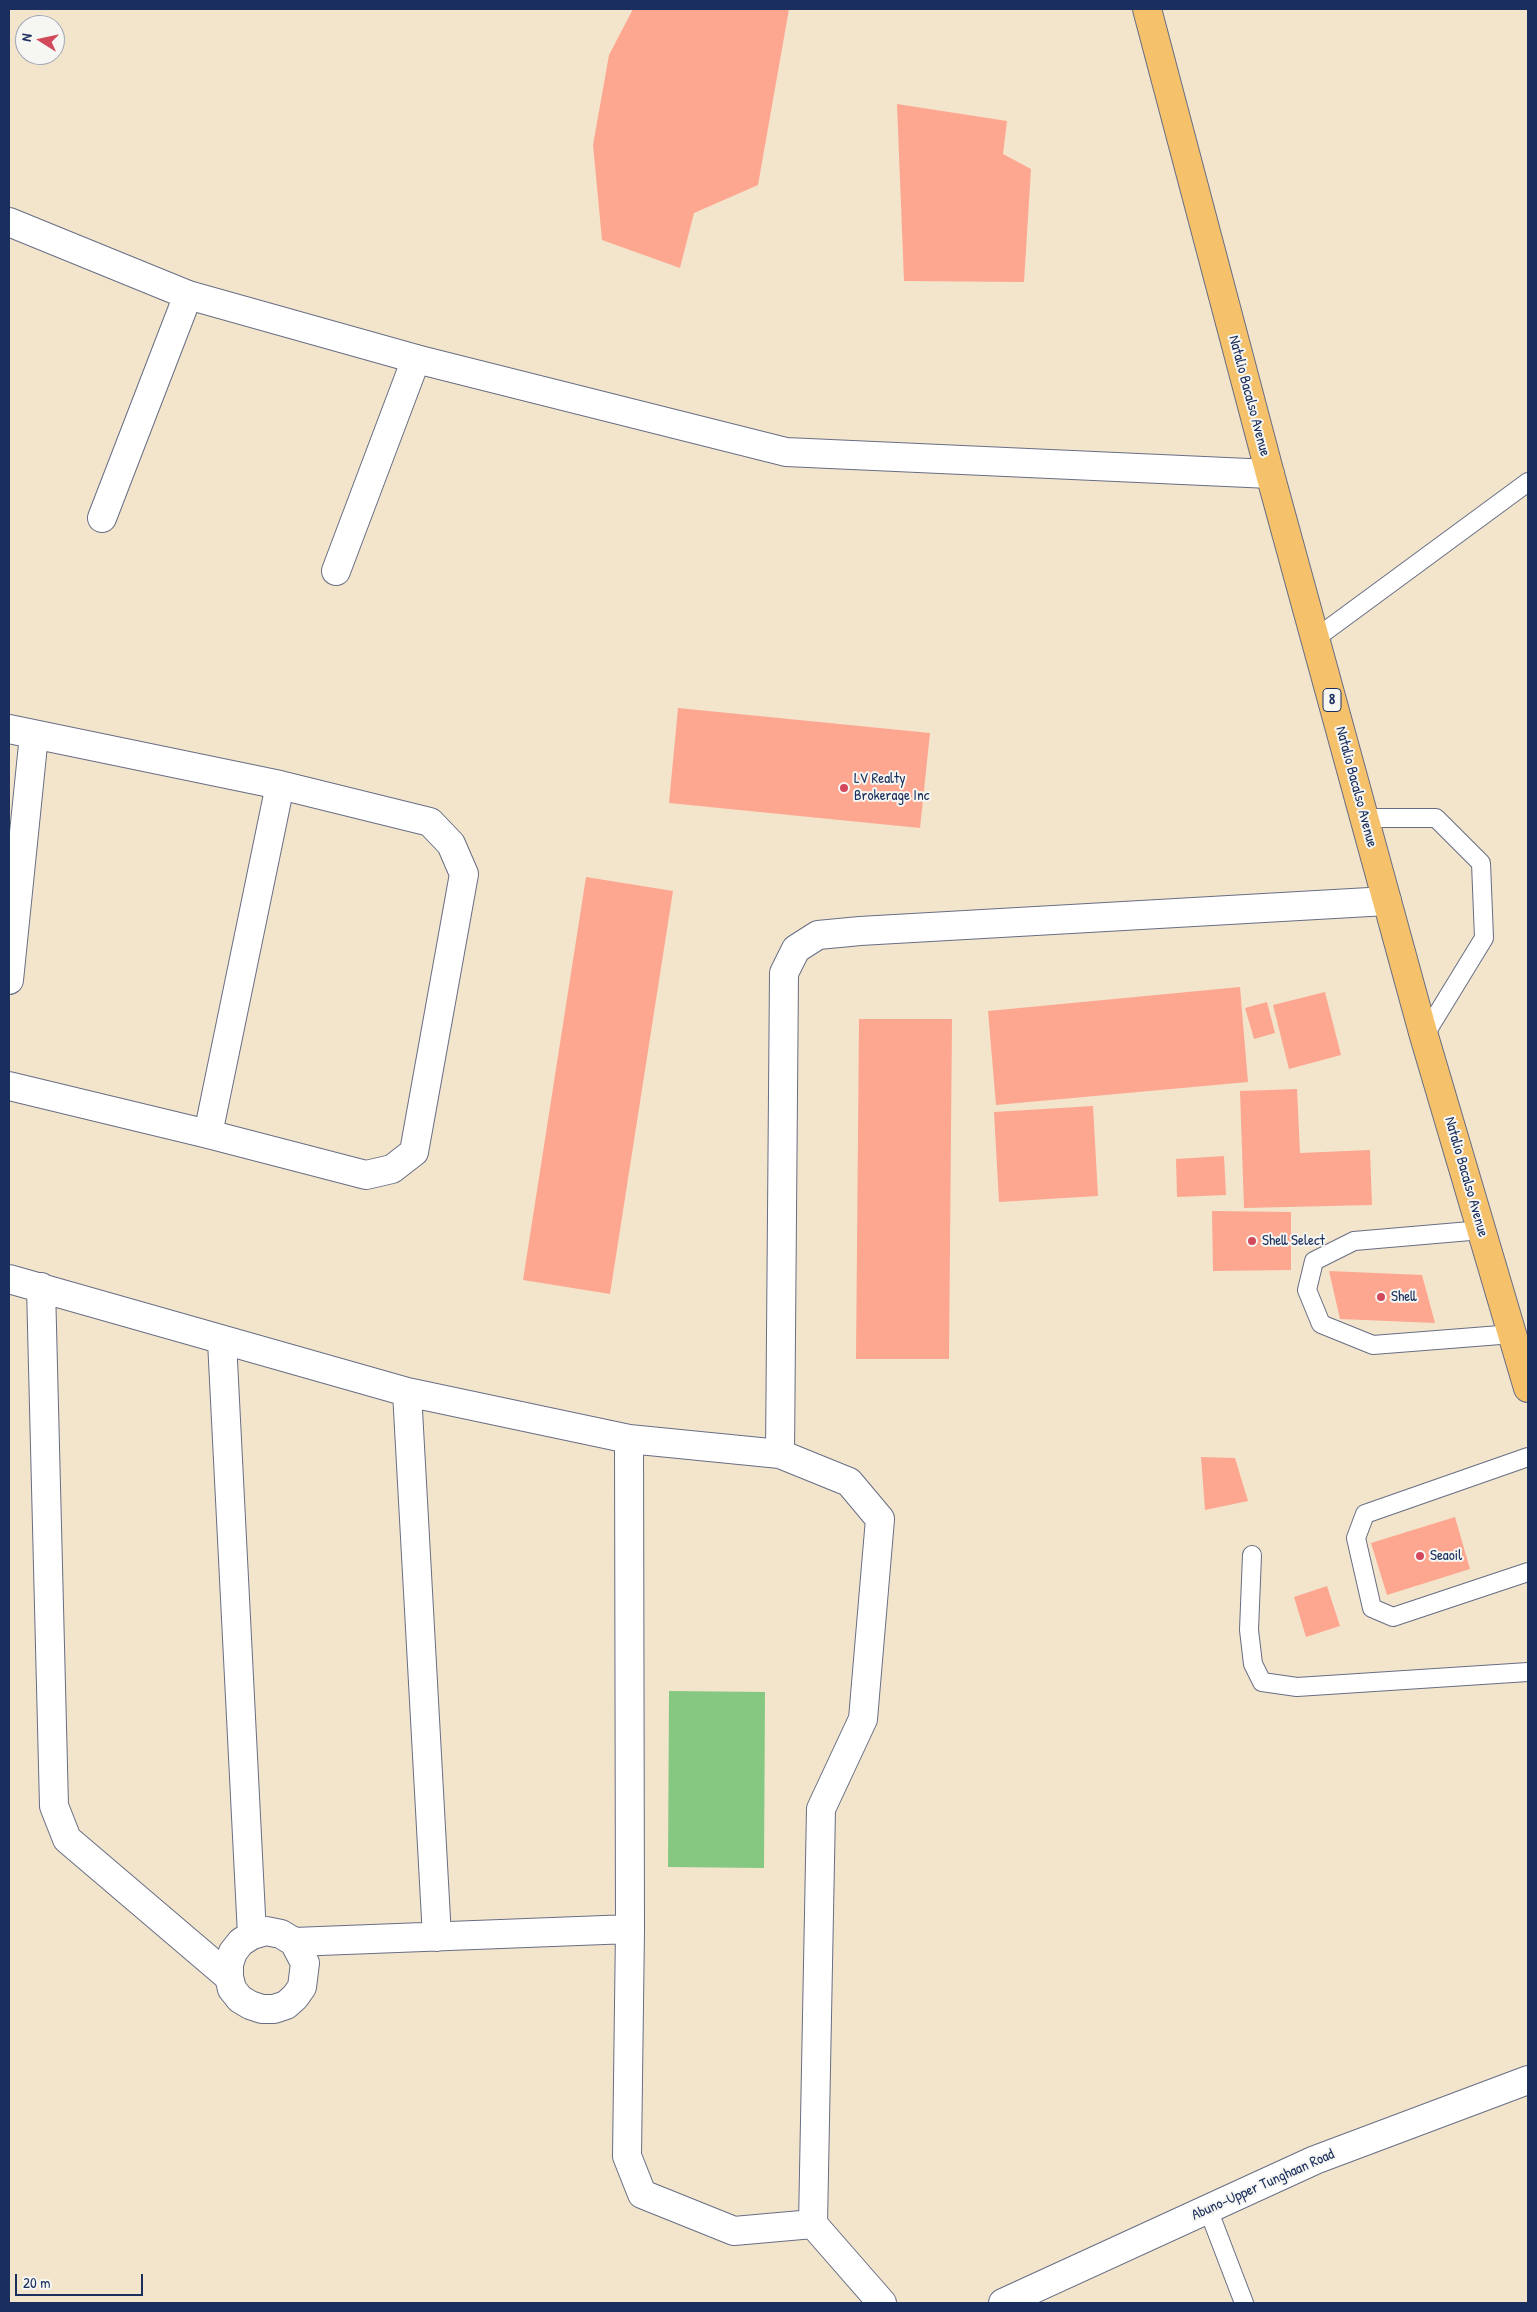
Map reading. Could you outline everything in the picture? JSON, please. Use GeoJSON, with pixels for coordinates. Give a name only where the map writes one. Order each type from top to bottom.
{"type":"FeatureCollection","features":[{"type":"Feature","properties":{"kind":"highway","name":"Natalio Bacalso Avenue"},"geometry":{"type":"LineString","coordinates":[[1147,9],[1270,474],[1424,1036],[1528,1388]]}},
{"type":"Feature","properties":{"kind":"street"},"geometry":{"type":"LineString","coordinates":[[9,222],[188,295],[416,359],[786,452],[1270,474]]}},
{"type":"Feature","properties":{"kind":"street"},"geometry":{"type":"LineString","coordinates":[[102,518],[188,295]]}},
{"type":"Feature","properties":{"kind":"street"},"geometry":{"type":"LineString","coordinates":[[336,571],[416,359]]}},
{"type":"Feature","properties":{"kind":"street"},"geometry":{"type":"LineString","coordinates":[[9,980],[21,732],[280,785],[430,822],[451,844],[464,874],[414,1152],[392,1168],[366,1175],[208,1134],[9,1086]]}},
{"type":"Feature","properties":{"kind":"street"},"geometry":{"type":"LineString","coordinates":[[208,1134],[280,785]]}},
{"type":"Feature","properties":{"kind":"street"},"geometry":{"type":"LineString","coordinates":[[780,1454],[784,973],[796,949],[818,935],[860,931],[1387,900]]}},
{"type":"Feature","properties":{"kind":"street"},"geometry":{"type":"LineString","coordinates":[[9,1279],[407,1392],[629,1439],[780,1454],[848,1482],[880,1519],[863,1719],[821,1809],[813,2224],[882,2303]]}},
{"type":"Feature","properties":{"kind":"street"},"geometry":{"type":"LineString","coordinates":[[41,1287],[54,1806],[67,1839],[229,1977]]}},
{"type":"Feature","properties":{"kind":"street"},"geometry":{"type":"LineString","coordinates":[[222,1341],[252,1935]]}},
{"type":"Feature","properties":{"kind":"street"},"geometry":{"type":"LineString","coordinates":[[407,1392],[437,1937]]}},
{"type":"Feature","properties":{"kind":"street"},"geometry":{"type":"LineString","coordinates":[[629,1439],[630,1929],[627,2156],[642,2194],[734,2231],[813,2224]]}},
{"type":"Feature","properties":{"kind":"street"},"geometry":{"type":"LineString","coordinates":[[294,1942],[350,1938],[437,1937],[630,1929]]}},
{"type":"Feature","properties":{"kind":"street"},"geometry":{"type":"LineString","coordinates":[[266,1931],[281,1934],[294,1942],[305,1963],[302,1987],[286,2005],[274,2009],[250,2006],[240,1999],[232,1989],[229,1977],[229,1964],[233,1952],[241,1942],[252,1935],[266,1931]]}},
{"type":"Feature","properties":{"kind":"street","name":"Abuno-Upper Tunghaan Road"},"geometry":{"type":"LineString","coordinates":[[1003,2303],[1315,2160],[1528,2080]]}},
{"type":"Feature","properties":{"kind":"lane"},"geometry":{"type":"LineString","coordinates":[[1316,638],[1528,482]]}},
{"type":"Feature","properties":{"kind":"lane"},"geometry":{"type":"LineString","coordinates":[[1364,818],[1436,818],[1481,863],[1484,938],[1424,1036]]}},
{"type":"Feature","properties":{"kind":"lane"},"geometry":{"type":"LineString","coordinates":[[1482,1230],[1354,1241],[1314,1261],[1307,1290],[1321,1324],[1374,1345],[1513,1334]]}},
{"type":"Feature","properties":{"kind":"lane"},"geometry":{"type":"LineString","coordinates":[[1528,1456],[1365,1514],[1356,1538],[1372,1608],[1393,1617],[1528,1572]]}},
{"type":"Feature","properties":{"kind":"lane"},"geometry":{"type":"LineString","coordinates":[[1252,1555],[1248,1630],[1253,1664],[1262,1682],[1297,1688],[1528,1672]]}},
{"type":"Feature","properties":{"kind":"lane"},"geometry":{"type":"LineString","coordinates":[[1208,2209],[1244,2303]]}},
{"type":"Feature","properties":{"kind":"green space"},"geometry":{"type":"Polygon","coordinates":[[[669,1691],[765,1692],[764,1868],[668,1867],[669,1691]]]}},
{"type":"Feature","properties":{"kind":"building"},"geometry":{"type":"Polygon","coordinates":[[[633,9],[789,9],[758,185],[694,213],[680,268],[602,240],[593,145],[609,55],[633,9]]]}},
{"type":"Feature","properties":{"kind":"building"},"geometry":{"type":"Polygon","coordinates":[[[897,104],[1007,121],[1003,154],[1031,169],[1024,282],[904,281],[897,104]]]}},
{"type":"Feature","properties":{"kind":"building"},"geometry":{"type":"Polygon","coordinates":[[[678,708],[930,733],[920,828],[669,803],[678,708]]]}},
{"type":"Feature","properties":{"kind":"building"},"geometry":{"type":"Polygon","coordinates":[[[586,877],[673,891],[610,1294],[523,1280],[586,877]]]}},
{"type":"Feature","properties":{"kind":"building"},"geometry":{"type":"Polygon","coordinates":[[[1240,987],[1248,1082],[996,1105],[988,1011],[1240,987]]]}},
{"type":"Feature","properties":{"kind":"building"},"geometry":{"type":"Polygon","coordinates":[[[1325,992],[1341,1055],[1289,1069],[1273,1005],[1325,992]]]}},
{"type":"Feature","properties":{"kind":"building"},"geometry":{"type":"Polygon","coordinates":[[[1267,1002],[1275,1033],[1254,1039],[1245,1008],[1267,1002]]]}},
{"type":"Feature","properties":{"kind":"building"},"geometry":{"type":"Polygon","coordinates":[[[859,1019],[952,1019],[949,1359],[856,1359],[859,1019]]]}},
{"type":"Feature","properties":{"kind":"building"},"geometry":{"type":"Polygon","coordinates":[[[1297,1089],[1300,1153],[1370,1150],[1372,1205],[1244,1208],[1240,1091],[1297,1089]]]}},
{"type":"Feature","properties":{"kind":"building"},"geometry":{"type":"Polygon","coordinates":[[[1093,1106],[1098,1196],[999,1202],[994,1112],[1093,1106]]]}},
{"type":"Feature","properties":{"kind":"building"},"geometry":{"type":"Polygon","coordinates":[[[1224,1156],[1226,1195],[1177,1197],[1176,1159],[1224,1156]]]}},
{"type":"Feature","properties":{"kind":"building","name":"Shell Select"},"geometry":{"type":"Polygon","coordinates":[[[1212,1211],[1291,1212],[1291,1270],[1213,1271],[1212,1211]]]}},
{"type":"Feature","properties":{"kind":"building","name":"Shell"},"geometry":{"type":"Polygon","coordinates":[[[1329,1271],[1422,1275],[1435,1323],[1340,1319],[1329,1271]]]}},
{"type":"Feature","properties":{"kind":"building"},"geometry":{"type":"Polygon","coordinates":[[[1201,1457],[1235,1458],[1248,1501],[1205,1510],[1201,1457]]]}},
{"type":"Feature","properties":{"kind":"building","name":"Seaoil"},"geometry":{"type":"Polygon","coordinates":[[[1455,1517],[1470,1569],[1387,1595],[1371,1543],[1455,1517]]]}},
{"type":"Feature","properties":{"kind":"building"},"geometry":{"type":"Polygon","coordinates":[[[1327,1586],[1340,1626],[1306,1637],[1294,1597],[1327,1586]]]}},
{"type":"Feature","properties":{"kind":"place","name":"LV Realty Brokerage Inc"},"geometry":{"type":"Point","coordinates":[844,788]}},
{"type":"Feature","properties":{"kind":"place","name":"Shell Select"},"geometry":{"type":"Point","coordinates":[1252,1241]}},
{"type":"Feature","properties":{"kind":"place","name":"Shell"},"geometry":{"type":"Point","coordinates":[1381,1297]}},
{"type":"Feature","properties":{"kind":"place","name":"Seaoil"},"geometry":{"type":"Point","coordinates":[1420,1556]}}]}
